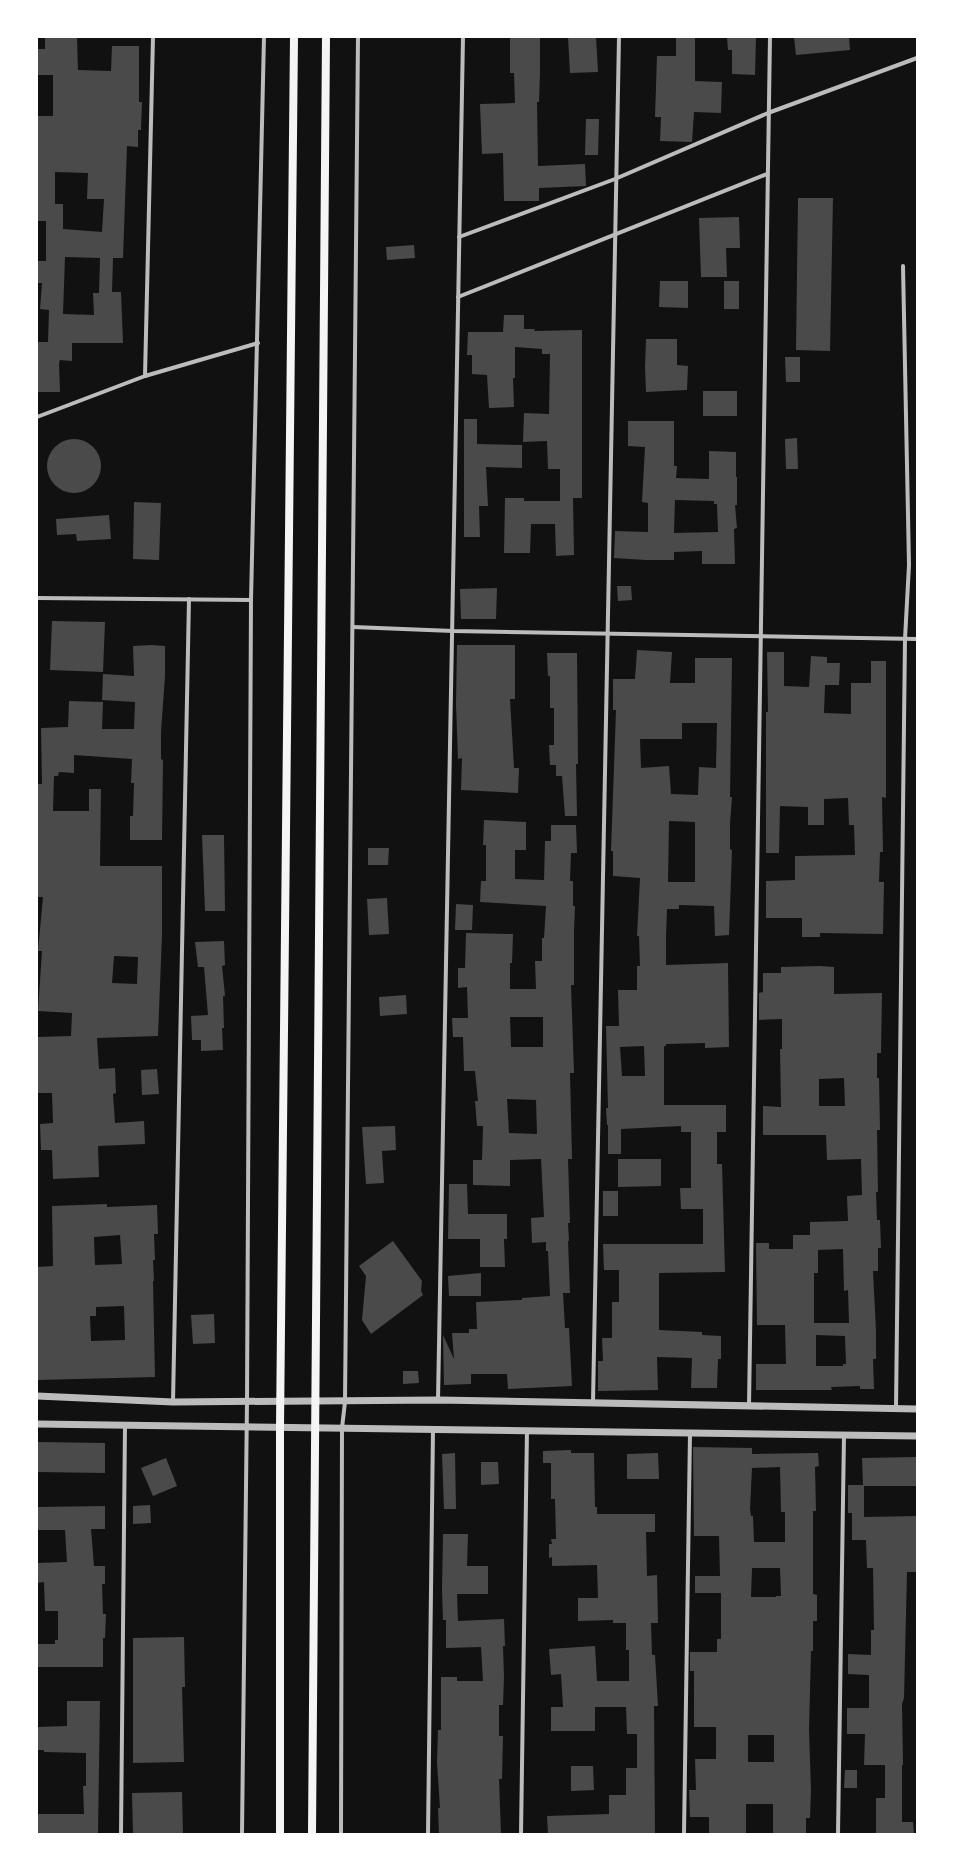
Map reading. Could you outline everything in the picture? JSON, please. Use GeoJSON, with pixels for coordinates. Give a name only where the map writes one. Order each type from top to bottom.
{"type":"FeatureCollection","features":[{"type":"Feature","properties":{"kind":"main road"},"geometry":{"type":"LineString","coordinates":[[280,1834],[280,1427],[294,37]]}},
{"type":"Feature","properties":{"kind":"main road"},"geometry":{"type":"LineString","coordinates":[[312,1834],[326,37]]}},
{"type":"Feature","properties":{"kind":"street"},"geometry":{"type":"LineString","coordinates":[[145,376],[154,37]]}},
{"type":"Feature","properties":{"kind":"street"},"geometry":{"type":"LineString","coordinates":[[242,1834],[247,1426],[251,600],[264,37]]}},
{"type":"Feature","properties":{"kind":"street"},"geometry":{"type":"LineString","coordinates":[[341,1834],[342,1428],[344,1402],[353,628],[358,37]]}},
{"type":"Feature","properties":{"kind":"street"},"geometry":{"type":"LineString","coordinates":[[438,1400],[463,37]]}},
{"type":"Feature","properties":{"kind":"street"},"geometry":{"type":"LineString","coordinates":[[593,1402],[618,37]]}},
{"type":"Feature","properties":{"kind":"street"},"geometry":{"type":"LineString","coordinates":[[749,1406],[770,37]]}},
{"type":"Feature","properties":{"kind":"street"},"geometry":{"type":"LineString","coordinates":[[459,237],[615,179],[768,113],[917,58]]}},
{"type":"Feature","properties":{"kind":"street"},"geometry":{"type":"LineString","coordinates":[[458,297],[767,174]]}},
{"type":"Feature","properties":{"kind":"street"},"geometry":{"type":"LineString","coordinates":[[896,1408],[905,639],[910,565],[903,266]]}},
{"type":"Feature","properties":{"kind":"street"},"geometry":{"type":"LineString","coordinates":[[37,417],[145,376],[258,343]]}},
{"type":"Feature","properties":{"kind":"street"},"geometry":{"type":"LineString","coordinates":[[37,598],[251,600]]}},
{"type":"Feature","properties":{"kind":"street"},"geometry":{"type":"LineString","coordinates":[[173,1402],[189,599]]}},
{"type":"Feature","properties":{"kind":"street"},"geometry":{"type":"LineString","coordinates":[[353,628],[917,639]]}},
{"type":"Feature","properties":{"kind":"street"},"geometry":{"type":"LineString","coordinates":[[37,1396],[173,1402],[344,1402],[438,1400],[917,1409]]}},
{"type":"Feature","properties":{"kind":"street"},"geometry":{"type":"LineString","coordinates":[[37,1424],[917,1436]]}},
{"type":"Feature","properties":{"kind":"street"},"geometry":{"type":"LineString","coordinates":[[121,1834],[125,1425]]}},
{"type":"Feature","properties":{"kind":"street"},"geometry":{"type":"LineString","coordinates":[[428,1834],[433,1429]]}},
{"type":"Feature","properties":{"kind":"street"},"geometry":{"type":"LineString","coordinates":[[521,1834],[527,1430]]}},
{"type":"Feature","properties":{"kind":"street"},"geometry":{"type":"LineString","coordinates":[[684,1834],[690,1433]]}},
{"type":"Feature","properties":{"kind":"street"},"geometry":{"type":"LineString","coordinates":[[838,1834],[844,1435]]}},
{"type":"Feature","properties":{"kind":"building"},"geometry":{"type":"Polygon","coordinates":[[[45,37],[77,37],[78,70],[111,71],[112,46],[139,46],[139,102],[142,102],[141,130],[138,130],[138,147],[127,146],[123,258],[113,258],[112,292],[121,292],[123,343],[72,343],[72,361],[60,360],[59,363],[60,392],[37,392],[37,342],[48,342],[49,310],[40,309],[42,283],[37,283],[37,261],[46,261],[46,221],[37,221],[37,116],[53,116],[53,75],[37,75],[37,49],[45,49],[45,37]],[[55,172],[55,204],[63,204],[63,229],[102,232],[104,199],[87,199],[88,173],[55,172]],[[65,257],[63,314],[94,315],[93,293],[99,293],[100,258],[65,257]]]}},
{"type":"Feature","properties":{"kind":"building"},"geometry":{"type":"Polygon","coordinates":[[[510,37],[540,37],[539,102],[537,102],[538,166],[585,164],[586,186],[539,188],[539,201],[504,201],[503,153],[482,154],[480,104],[515,103],[514,73],[510,73],[510,37]]]}},
{"type":"Feature","properties":{"kind":"building"},"geometry":{"type":"Polygon","coordinates":[[[568,37],[596,37],[598,72],[570,73],[568,37]]]}},
{"type":"Feature","properties":{"kind":"building"},"geometry":{"type":"Polygon","coordinates":[[[676,37],[695,37],[695,81],[722,82],[721,113],[694,112],[692,142],[660,141],[661,117],[655,117],[657,56],[676,56],[676,37]]]}},
{"type":"Feature","properties":{"kind":"building"},"geometry":{"type":"Polygon","coordinates":[[[727,37],[756,37],[755,75],[732,74],[732,50],[728,50],[727,37]]]}},
{"type":"Feature","properties":{"kind":"building"},"geometry":{"type":"Polygon","coordinates":[[[794,37],[849,37],[850,50],[796,55],[794,37]]]}},
{"type":"Feature","properties":{"kind":"building"},"geometry":{"type":"Polygon","coordinates":[[[586,119],[599,119],[598,155],[585,155],[586,119]]]}},
{"type":"Feature","properties":{"kind":"building"},"geometry":{"type":"Polygon","coordinates":[[[798,198],[833,198],[830,351],[796,350],[798,198]]]}},
{"type":"Feature","properties":{"kind":"building"},"geometry":{"type":"Polygon","coordinates":[[[739,217],[740,248],[726,248],[727,277],[701,277],[699,218],[739,217]]]}},
{"type":"Feature","properties":{"kind":"building"},"geometry":{"type":"Polygon","coordinates":[[[414,245],[415,258],[387,260],[386,247],[414,245]]]}},
{"type":"Feature","properties":{"kind":"building"},"geometry":{"type":"Polygon","coordinates":[[[660,281],[688,281],[688,308],[659,307],[660,281]]]}},
{"type":"Feature","properties":{"kind":"building"},"geometry":{"type":"Polygon","coordinates":[[[724,281],[739,281],[739,309],[724,309],[724,281]]]}},
{"type":"Feature","properties":{"kind":"building"},"geometry":{"type":"Polygon","coordinates":[[[504,315],[524,315],[524,329],[535,329],[534,331],[582,330],[582,498],[573,498],[574,555],[556,556],[555,524],[531,524],[530,553],[504,553],[505,498],[524,498],[524,501],[560,501],[560,469],[548,469],[547,441],[523,442],[524,413],[549,414],[550,354],[542,354],[542,349],[515,347],[515,378],[513,378],[514,407],[489,408],[487,375],[472,374],[472,355],[467,355],[468,332],[503,332],[504,315]]]}},
{"type":"Feature","properties":{"kind":"building"},"geometry":{"type":"Polygon","coordinates":[[[646,339],[677,339],[677,365],[688,366],[687,390],[646,392],[646,339]]]}},
{"type":"Feature","properties":{"kind":"building"},"geometry":{"type":"Polygon","coordinates":[[[785,357],[800,357],[800,382],[786,382],[785,357]]]}},
{"type":"Feature","properties":{"kind":"building"},"geometry":{"type":"Polygon","coordinates":[[[703,391],[737,391],[737,416],[703,416],[703,391]]]}},
{"type":"Feature","properties":{"kind":"building"},"geometry":{"type":"Polygon","coordinates":[[[464,419],[477,419],[477,444],[522,445],[522,468],[486,467],[488,506],[479,506],[480,537],[464,537],[464,419]]]}},
{"type":"Feature","properties":{"kind":"building"},"geometry":{"type":"Polygon","coordinates":[[[628,421],[674,421],[674,466],[677,466],[676,478],[709,479],[709,451],[736,452],[737,505],[735,505],[737,528],[734,529],[735,564],[702,564],[702,551],[674,552],[674,560],[614,558],[615,531],[648,532],[648,503],[642,502],[645,447],[628,446],[628,421]],[[675,500],[674,533],[718,532],[717,504],[714,504],[714,501],[675,500]]]}},
{"type":"Feature","properties":{"kind":"building"},"geometry":{"type":"Polygon","coordinates":[[[797,438],[798,469],[786,469],[785,439],[797,438]]]}},
{"type":"Feature","properties":{"kind":"building"},"geometry":{"type":"Polygon","coordinates":[[[69,439],[79,439],[89,443],[97,451],[101,461],[101,471],[97,481],[89,489],[79,493],[69,493],[59,489],[51,481],[47,471],[47,461],[51,451],[59,443],[69,439]]]}},
{"type":"Feature","properties":{"kind":"building"},"geometry":{"type":"Polygon","coordinates":[[[134,502],[161,503],[159,560],[133,559],[134,502]]]}},
{"type":"Feature","properties":{"kind":"building"},"geometry":{"type":"Polygon","coordinates":[[[109,515],[111,539],[77,541],[76,534],[57,535],[56,519],[109,515]]]}},
{"type":"Feature","properties":{"kind":"building"},"geometry":{"type":"Polygon","coordinates":[[[617,586],[631,586],[632,600],[618,601],[617,586]]]}},
{"type":"Feature","properties":{"kind":"building"},"geometry":{"type":"Polygon","coordinates":[[[497,588],[496,619],[461,619],[460,589],[497,588]]]}},
{"type":"Feature","properties":{"kind":"building"},"geometry":{"type":"Polygon","coordinates":[[[52,621],[105,622],[103,672],[50,670],[52,621]]]}},
{"type":"Feature","properties":{"kind":"building"},"geometry":{"type":"Polygon","coordinates":[[[457,645],[515,645],[515,699],[510,699],[514,768],[519,768],[518,793],[461,790],[462,758],[458,759],[456,704],[457,645]]]}},
{"type":"Feature","properties":{"kind":"building"},"geometry":{"type":"Polygon","coordinates":[[[133,646],[165,646],[165,676],[161,732],[161,759],[163,760],[162,840],[130,840],[130,816],[133,816],[134,783],[131,783],[132,759],[74,755],[74,773],[59,772],[58,776],[54,776],[53,811],[89,811],[89,789],[101,789],[100,866],[162,866],[162,935],[158,1036],[97,1038],[99,1069],[115,1068],[116,1093],[113,1094],[115,1123],[144,1121],[145,1144],[98,1146],[99,1177],[53,1179],[52,1150],[41,1150],[40,1124],[53,1123],[52,1093],[37,1093],[37,1037],[71,1036],[72,1013],[38,1011],[42,951],[38,951],[43,897],[37,897],[37,784],[42,784],[41,728],[68,727],[69,701],[103,702],[102,729],[134,729],[135,702],[102,700],[103,674],[134,676],[133,646]],[[114,956],[112,983],[137,984],[138,957],[114,956]]]}},
{"type":"Feature","properties":{"kind":"building"},"geometry":{"type":"Polygon","coordinates":[[[637,650],[672,652],[670,683],[695,683],[695,658],[732,658],[730,797],[732,797],[730,849],[732,850],[729,935],[715,936],[714,906],[679,905],[679,909],[667,909],[666,937],[666,965],[728,963],[729,1047],[705,1048],[705,1043],[666,1044],[666,1046],[664,1046],[664,1105],[726,1105],[726,1132],[717,1132],[717,1164],[722,1164],[725,1272],[659,1273],[659,1330],[702,1332],[702,1335],[721,1336],[721,1359],[718,1359],[717,1388],[691,1388],[692,1358],[657,1357],[658,1390],[598,1391],[598,1361],[603,1361],[602,1338],[612,1338],[612,1302],[619,1302],[619,1270],[604,1270],[603,1244],[703,1244],[703,1209],[681,1209],[680,1188],[691,1188],[691,1132],[681,1132],[681,1126],[621,1129],[621,1154],[608,1154],[608,1125],[606,1108],[608,1108],[606,1026],[619,1026],[618,990],[637,990],[637,966],[640,966],[639,936],[637,936],[640,878],[613,876],[613,851],[611,851],[616,710],[613,710],[613,679],[635,679],[637,650]],[[682,723],[682,739],[640,739],[641,768],[669,766],[671,794],[698,795],[699,767],[716,768],[717,723],[682,723]],[[669,821],[668,882],[695,882],[695,822],[669,821]],[[644,1046],[620,1047],[622,1076],[645,1076],[644,1046]]]}},
{"type":"Feature","properties":{"kind":"building"},"geometry":{"type":"Polygon","coordinates":[[[767,652],[784,652],[784,686],[809,687],[811,656],[827,657],[827,663],[840,663],[839,685],[825,685],[824,713],[851,714],[851,683],[871,683],[871,661],[886,661],[886,798],[882,797],[883,852],[880,852],[879,882],[884,882],[883,934],[820,933],[820,937],[802,937],[802,918],[766,918],[766,881],[795,880],[795,856],[855,855],[854,825],[849,825],[848,798],[824,799],[824,825],[808,825],[808,807],[780,806],[779,853],[766,853],[766,712],[768,712],[767,652]]]}},
{"type":"Feature","properties":{"kind":"building"},"geometry":{"type":"Polygon","coordinates":[[[547,653],[577,653],[577,816],[565,816],[562,776],[556,776],[556,765],[550,765],[549,745],[554,745],[554,708],[550,708],[550,676],[548,676],[547,653]]]}},
{"type":"Feature","properties":{"kind":"building"},"geometry":{"type":"Polygon","coordinates":[[[484,820],[526,822],[526,850],[515,850],[515,879],[544,880],[545,841],[551,841],[551,825],[576,825],[577,853],[571,853],[570,881],[573,881],[573,906],[575,906],[574,985],[571,985],[574,1073],[570,1073],[572,1159],[568,1159],[570,1223],[568,1223],[568,1241],[570,1293],[563,1293],[565,1328],[569,1328],[572,1386],[508,1389],[507,1374],[471,1374],[471,1384],[444,1385],[443,1335],[454,1359],[452,1333],[469,1333],[469,1329],[477,1329],[476,1302],[522,1300],[522,1298],[550,1296],[548,1251],[546,1251],[546,1242],[532,1243],[531,1218],[544,1217],[541,1159],[510,1160],[510,1186],[473,1185],[473,1160],[482,1160],[483,1126],[477,1126],[475,1101],[478,1101],[475,1071],[464,1071],[463,1037],[453,1037],[452,1018],[468,1018],[467,987],[458,988],[458,968],[465,968],[466,933],[513,934],[512,963],[510,963],[510,989],[536,989],[535,961],[542,961],[542,938],[544,938],[546,906],[480,902],[481,881],[486,881],[486,845],[483,845],[484,820]],[[510,1017],[511,1047],[543,1047],[543,1017],[510,1017]],[[507,1099],[509,1133],[537,1134],[536,1100],[507,1099]]]}},
{"type":"Feature","properties":{"kind":"building"},"geometry":{"type":"Polygon","coordinates":[[[202,835],[224,835],[225,911],[205,911],[202,835]]]}},
{"type":"Feature","properties":{"kind":"building"},"geometry":{"type":"Polygon","coordinates":[[[368,848],[389,848],[388,865],[368,865],[368,848]]]}},
{"type":"Feature","properties":{"kind":"building"},"geometry":{"type":"Polygon","coordinates":[[[387,898],[389,934],[369,935],[367,899],[387,898]]]}},
{"type":"Feature","properties":{"kind":"building"},"geometry":{"type":"Polygon","coordinates":[[[456,904],[473,905],[472,930],[455,930],[456,904]]]}},
{"type":"Feature","properties":{"kind":"building"},"geometry":{"type":"Polygon","coordinates":[[[224,941],[225,965],[222,966],[225,996],[223,996],[223,1050],[201,1051],[201,1040],[192,1040],[191,1016],[208,1015],[204,967],[198,967],[195,942],[224,941]]]}},
{"type":"Feature","properties":{"kind":"building"},"geometry":{"type":"Polygon","coordinates":[[[781,967],[834,967],[834,994],[882,993],[881,1053],[877,1053],[880,1130],[877,1130],[878,1192],[876,1192],[877,1220],[880,1220],[881,1248],[878,1248],[878,1271],[873,1271],[876,1331],[876,1359],[873,1359],[874,1389],[860,1389],[860,1386],[831,1387],[832,1390],[756,1390],[756,1364],[786,1364],[785,1325],[757,1325],[756,1243],[769,1243],[769,1249],[793,1249],[793,1235],[810,1235],[810,1222],[848,1221],[847,1196],[862,1195],[861,1159],[827,1160],[826,1135],[763,1135],[763,1106],[781,1107],[780,1049],[782,1049],[782,1019],[759,1020],[759,993],[763,992],[763,973],[781,973],[781,967]],[[844,1078],[819,1079],[819,1106],[845,1106],[844,1078]],[[843,1249],[818,1250],[818,1273],[814,1273],[814,1323],[849,1323],[848,1290],[844,1291],[843,1249]],[[816,1335],[816,1366],[843,1366],[843,1364],[846,1364],[845,1336],[816,1335]]]}},
{"type":"Feature","properties":{"kind":"building"},"geometry":{"type":"Polygon","coordinates":[[[406,995],[407,1014],[380,1016],[379,997],[406,995]]]}},
{"type":"Feature","properties":{"kind":"building"},"geometry":{"type":"Polygon","coordinates":[[[157,1069],[159,1094],[142,1095],[141,1070],[157,1069]]]}},
{"type":"Feature","properties":{"kind":"building"},"geometry":{"type":"Polygon","coordinates":[[[395,1126],[396,1150],[382,1151],[384,1183],[366,1184],[362,1127],[395,1126]]]}},
{"type":"Feature","properties":{"kind":"building"},"geometry":{"type":"Polygon","coordinates":[[[618,1159],[661,1159],[661,1186],[618,1187],[618,1159]]]}},
{"type":"Feature","properties":{"kind":"building"},"geometry":{"type":"Polygon","coordinates":[[[449,1184],[467,1184],[468,1214],[507,1214],[507,1239],[504,1239],[505,1267],[480,1267],[480,1239],[448,1239],[449,1184]]]}},
{"type":"Feature","properties":{"kind":"building"},"geometry":{"type":"Polygon","coordinates":[[[603,1191],[618,1191],[618,1216],[603,1216],[603,1191]]]}},
{"type":"Feature","properties":{"kind":"building"},"geometry":{"type":"Polygon","coordinates":[[[107,1204],[107,1207],[157,1205],[158,1234],[154,1234],[155,1260],[153,1260],[155,1377],[37,1380],[37,1267],[53,1266],[52,1206],[107,1204]],[[120,1235],[94,1237],[95,1265],[122,1264],[120,1235]],[[124,1306],[96,1307],[96,1316],[90,1316],[91,1341],[125,1340],[124,1306]]]}},
{"type":"Feature","properties":{"kind":"building"},"geometry":{"type":"Polygon","coordinates":[[[393,1241],[422,1281],[421,1291],[423,1295],[371,1334],[362,1320],[366,1276],[359,1266],[393,1241]]]}},
{"type":"Feature","properties":{"kind":"building"},"geometry":{"type":"Polygon","coordinates":[[[481,1273],[481,1296],[449,1296],[448,1276],[481,1273]]]}},
{"type":"Feature","properties":{"kind":"building"},"geometry":{"type":"Polygon","coordinates":[[[214,1314],[215,1343],[193,1344],[191,1315],[214,1314]]]}},
{"type":"Feature","properties":{"kind":"building"},"geometry":{"type":"Polygon","coordinates":[[[403,1371],[418,1371],[419,1383],[403,1384],[403,1371]]]}},
{"type":"Feature","properties":{"kind":"building"},"geometry":{"type":"Polygon","coordinates":[[[37,1442],[105,1443],[105,1473],[37,1472],[37,1442]]]}},
{"type":"Feature","properties":{"kind":"building"},"geometry":{"type":"Polygon","coordinates":[[[693,1447],[752,1448],[752,1454],[818,1453],[819,1466],[815,1467],[816,1511],[813,1511],[813,1594],[817,1595],[817,1621],[813,1621],[813,1651],[811,1651],[809,1730],[811,1790],[810,1818],[806,1818],[806,1834],[773,1834],[773,1804],[746,1804],[746,1834],[709,1834],[709,1817],[690,1817],[689,1790],[696,1790],[695,1759],[716,1759],[716,1727],[694,1727],[694,1671],[690,1671],[690,1652],[717,1652],[717,1639],[721,1639],[721,1593],[695,1593],[695,1576],[720,1576],[719,1536],[694,1536],[693,1447]],[[780,1467],[752,1468],[750,1509],[751,1516],[753,1516],[754,1542],[785,1542],[785,1512],[781,1512],[780,1467]],[[752,1568],[751,1597],[781,1596],[780,1568],[752,1568]],[[748,1735],[748,1762],[774,1762],[774,1735],[748,1735]]]}},
{"type":"Feature","properties":{"kind":"building"},"geometry":{"type":"Polygon","coordinates":[[[571,1450],[571,1453],[594,1453],[595,1507],[597,1507],[597,1514],[655,1514],[655,1532],[646,1532],[647,1576],[657,1575],[658,1623],[651,1623],[652,1655],[655,1655],[658,1706],[654,1706],[655,1834],[548,1834],[547,1816],[609,1814],[609,1795],[626,1795],[626,1768],[637,1768],[637,1734],[627,1734],[626,1707],[595,1707],[595,1731],[551,1731],[551,1707],[563,1707],[561,1674],[551,1675],[549,1649],[595,1646],[597,1681],[629,1681],[629,1650],[626,1650],[626,1623],[613,1623],[613,1620],[578,1621],[578,1598],[598,1598],[597,1565],[552,1566],[552,1557],[549,1558],[549,1544],[552,1544],[551,1539],[556,1539],[555,1499],[551,1499],[551,1463],[543,1463],[543,1451],[571,1450]]]}},
{"type":"Feature","properties":{"kind":"building"},"geometry":{"type":"Polygon","coordinates":[[[455,1453],[456,1509],[444,1509],[442,1454],[455,1453]]]}},
{"type":"Feature","properties":{"kind":"building"},"geometry":{"type":"Polygon","coordinates":[[[658,1453],[659,1479],[627,1479],[627,1454],[658,1453]]]}},
{"type":"Feature","properties":{"kind":"building"},"geometry":{"type":"Polygon","coordinates":[[[917,1457],[917,1486],[864,1486],[864,1517],[917,1516],[917,1572],[907,1572],[904,1698],[902,1704],[902,1822],[913,1822],[914,1834],[876,1834],[876,1798],[885,1798],[885,1765],[864,1765],[865,1734],[847,1734],[847,1708],[869,1708],[869,1675],[848,1674],[848,1654],[871,1655],[871,1630],[874,1630],[873,1568],[867,1568],[866,1540],[852,1540],[852,1513],[848,1513],[848,1485],[863,1485],[862,1458],[917,1457]]]}},
{"type":"Feature","properties":{"kind":"building"},"geometry":{"type":"Polygon","coordinates":[[[166,1458],[177,1486],[153,1496],[141,1468],[166,1458]]]}},
{"type":"Feature","properties":{"kind":"building"},"geometry":{"type":"Polygon","coordinates":[[[481,1462],[498,1462],[499,1484],[481,1485],[481,1462]]]}},
{"type":"Feature","properties":{"kind":"building"},"geometry":{"type":"Polygon","coordinates":[[[150,1505],[151,1523],[133,1524],[133,1506],[150,1505]]]}},
{"type":"Feature","properties":{"kind":"building"},"geometry":{"type":"Polygon","coordinates":[[[105,1506],[105,1529],[91,1529],[94,1566],[105,1566],[105,1584],[102,1584],[103,1614],[106,1614],[105,1638],[103,1638],[103,1667],[37,1667],[37,1644],[55,1644],[55,1640],[58,1640],[58,1611],[45,1611],[44,1582],[37,1583],[37,1563],[67,1562],[65,1530],[37,1530],[37,1507],[105,1506]]]}},
{"type":"Feature","properties":{"kind":"building"},"geometry":{"type":"Polygon","coordinates":[[[443,1534],[468,1534],[467,1566],[488,1566],[488,1594],[457,1594],[458,1621],[504,1619],[505,1646],[503,1646],[503,1705],[499,1705],[499,1736],[503,1736],[502,1779],[499,1779],[501,1834],[439,1834],[438,1808],[440,1808],[437,1762],[438,1730],[441,1730],[441,1677],[457,1677],[457,1681],[483,1681],[481,1647],[446,1648],[446,1620],[443,1620],[442,1590],[443,1534]]]}},
{"type":"Feature","properties":{"kind":"building"},"geometry":{"type":"Polygon","coordinates":[[[184,1637],[185,1687],[182,1687],[184,1762],[133,1763],[133,1638],[184,1637]]]}},
{"type":"Feature","properties":{"kind":"building"},"geometry":{"type":"Polygon","coordinates":[[[67,1701],[100,1701],[98,1834],[37,1834],[37,1814],[84,1814],[83,1786],[86,1786],[86,1753],[44,1752],[44,1750],[37,1750],[37,1727],[67,1726],[67,1701]]]}},
{"type":"Feature","properties":{"kind":"building"},"geometry":{"type":"Polygon","coordinates":[[[571,1766],[593,1766],[594,1790],[571,1791],[571,1766]]]}},
{"type":"Feature","properties":{"kind":"building"},"geometry":{"type":"Polygon","coordinates":[[[845,1770],[857,1770],[857,1788],[844,1788],[845,1770]]]}},
{"type":"Feature","properties":{"kind":"building"},"geometry":{"type":"Polygon","coordinates":[[[182,1792],[183,1834],[133,1834],[132,1793],[182,1792]]]}}]}
